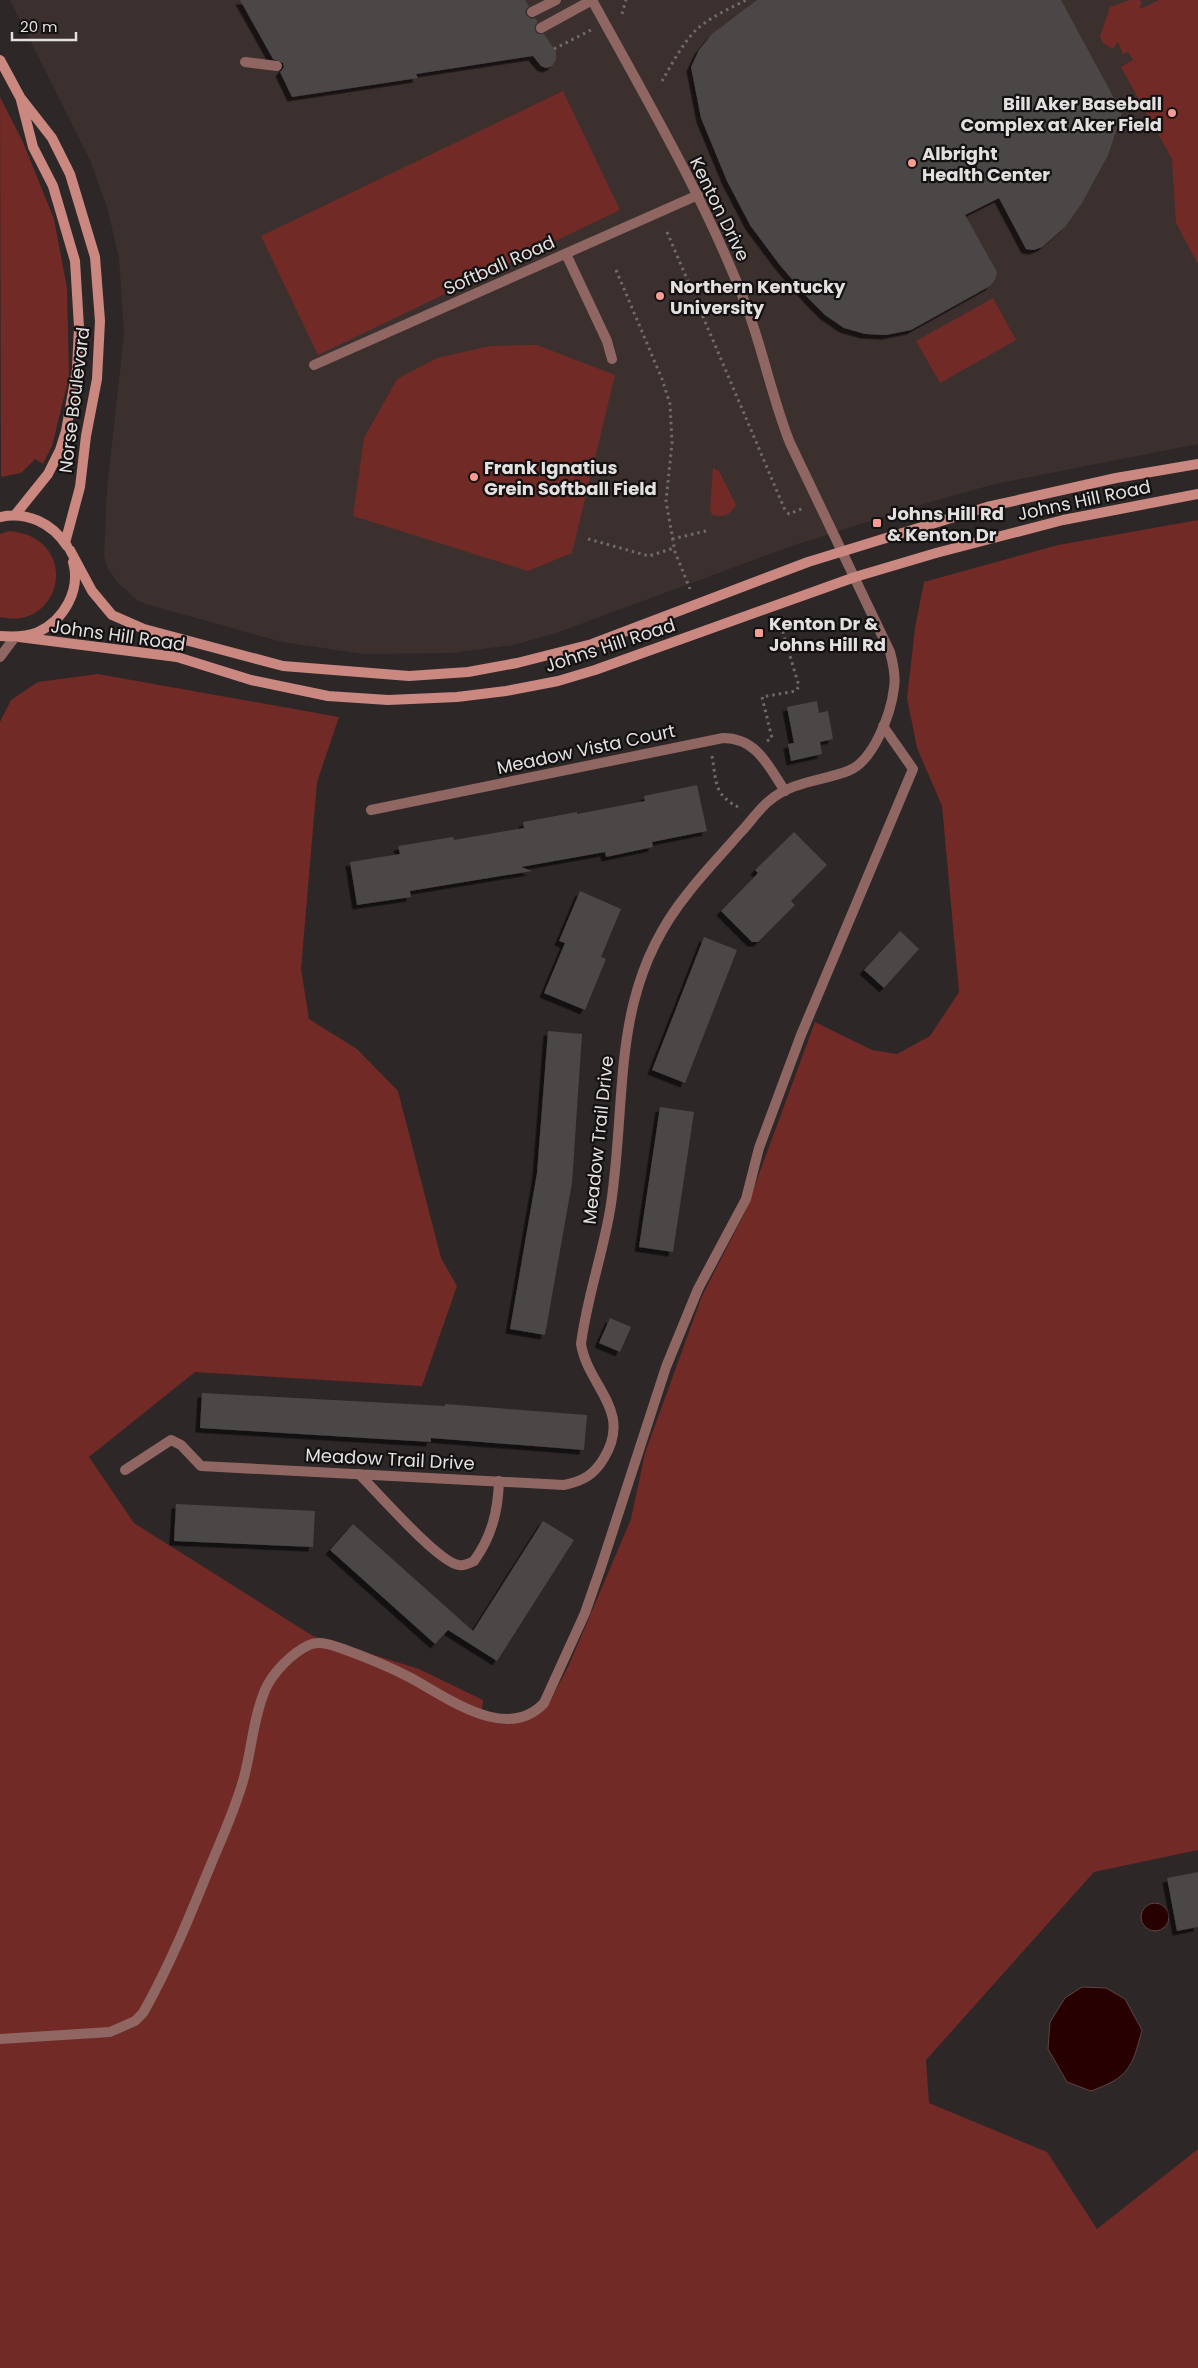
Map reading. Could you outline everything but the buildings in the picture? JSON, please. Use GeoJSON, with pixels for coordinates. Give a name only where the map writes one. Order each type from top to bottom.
{"type":"FeatureCollection","features":[{"type":"Feature","properties":{"kind":"main road","name":"Norse Boulevard"},"geometry":{"type":"LineString","coordinates":[[0,60],[20,97],[52,138],[70,174],[95,257],[100,321],[97,379],[86,436],[80,487],[68,547]]}},
{"type":"Feature","properties":{"kind":"main road","name":"Norse Boulevard"},"geometry":{"type":"LineString","coordinates":[[13,515],[48,474],[60,450],[66,431],[77,369],[79,327],[75,261],[53,186],[33,147],[20,97]]}},
{"type":"Feature","properties":{"kind":"main road","name":"Johns Hill Road"},"geometry":{"type":"LineString","coordinates":[[13,515],[29,516],[46,524],[60,535],[92,591],[103,606],[112,614],[144,630],[283,666],[409,676],[468,672],[558,654],[592,644],[763,578],[987,507],[1116,478],[1198,464]]}},
{"type":"Feature","properties":{"kind":"main road","name":"Johns Hill Road"},"geometry":{"type":"LineString","coordinates":[[0,636],[177,657],[251,680],[328,696],[388,700],[456,698],[550,683],[595,670],[855,577],[991,537],[1063,520],[1198,494]]}},
{"type":"Feature","properties":{"kind":"main road"},"geometry":{"type":"LineString","coordinates":[[0,508],[13,515]]}},
{"type":"Feature","properties":{"kind":"main road"},"geometry":{"type":"LineString","coordinates":[[0,517],[13,515]]}},
{"type":"Feature","properties":{"kind":"main road"},"geometry":{"type":"LineString","coordinates":[[17,637],[38,632],[54,622],[67,607],[74,589],[75,569],[68,547]]}},
{"type":"Feature","properties":{"kind":"street"},"geometry":{"type":"LineString","coordinates":[[532,12],[556,0]]}},
{"type":"Feature","properties":{"kind":"street"},"geometry":{"type":"LineString","coordinates":[[541,28],[592,0]]}},
{"type":"Feature","properties":{"kind":"street","name":"Kenton Drive"},"geometry":{"type":"LineString","coordinates":[[592,0],[698,195],[746,306],[778,414],[842,552]]}},
{"type":"Feature","properties":{"kind":"street"},"geometry":{"type":"LineString","coordinates":[[245,62],[277,66]]}},
{"type":"Feature","properties":{"kind":"street","name":"Softball Road"},"geometry":{"type":"LineString","coordinates":[[314,365],[698,195]]}},
{"type":"Feature","properties":{"kind":"street"},"geometry":{"type":"LineString","coordinates":[[566,254],[606,340],[612,359]]}},
{"type":"Feature","properties":{"kind":"street","name":"Meadow Trail Drive"},"geometry":{"type":"LineString","coordinates":[[125,1470],[171,1440],[181,1445],[202,1466],[564,1485],[580,1482],[599,1467],[614,1436],[614,1421],[610,1404],[588,1365],[581,1344],[611,1204],[626,1039],[632,1002],[646,960],[661,929],[687,893],[769,800],[816,778],[851,770],[864,760],[883,726],[889,713],[894,687],[894,668],[890,652],[842,552]]}},
{"type":"Feature","properties":{"kind":"street"},"geometry":{"type":"LineString","coordinates":[[0,657],[17,637]]}},
{"type":"Feature","properties":{"kind":"street"},"geometry":{"type":"LineString","coordinates":[[0,2039],[110,2032],[135,2021],[143,2013],[192,1913],[228,1825],[243,1781],[253,1726],[266,1688],[288,1659],[311,1644],[324,1643],[365,1656],[413,1679],[431,1691],[490,1717],[513,1720],[538,1709],[544,1703],[574,1637],[598,1577],[666,1367],[698,1289],[746,1200],[759,1148],[801,1035],[913,769],[883,726]]}},
{"type":"Feature","properties":{"kind":"street","name":"Meadow Vista Court"},"geometry":{"type":"LineString","coordinates":[[371,810],[708,741],[734,738],[742,740],[755,748]]}},
{"type":"Feature","properties":{"kind":"street"},"geometry":{"type":"LineString","coordinates":[[755,748],[785,791]]}},
{"type":"Feature","properties":{"kind":"street"},"geometry":{"type":"LineString","coordinates":[[359,1474],[426,1543],[447,1560],[459,1565],[474,1561],[484,1548],[496,1513],[499,1481]]}},
{"type":"Feature","properties":{"kind":"path"},"geometry":{"type":"LineString","coordinates":[[622,14],[626,0]]}},
{"type":"Feature","properties":{"kind":"path"},"geometry":{"type":"LineString","coordinates":[[662,81],[696,30],[709,20],[746,0]]}},
{"type":"Feature","properties":{"kind":"path"},"geometry":{"type":"LineString","coordinates":[[554,49],[592,30]]}},
{"type":"Feature","properties":{"kind":"path"},"geometry":{"type":"LineString","coordinates":[[667,232],[785,510],[790,514],[807,506]]}},
{"type":"Feature","properties":{"kind":"path"},"geometry":{"type":"LineString","coordinates":[[616,270],[662,379],[670,404],[673,426],[666,501],[674,548],[690,589]]}},
{"type":"Feature","properties":{"kind":"path"},"geometry":{"type":"LineString","coordinates":[[672,540],[706,531]]}},
{"type":"Feature","properties":{"kind":"path"},"geometry":{"type":"LineString","coordinates":[[588,539],[649,556],[674,548]]}},
{"type":"Feature","properties":{"kind":"path"},"geometry":{"type":"LineString","coordinates":[[755,748],[772,738],[762,697],[796,691],[799,686],[782,626]]}},
{"type":"Feature","properties":{"kind":"path"},"geometry":{"type":"LineString","coordinates":[[708,741],[719,792],[726,801],[756,816]]}},
{"type":"Feature","properties":{"kind":"shaded area","name":"Northern Kentucky University"},"geometry":{"type":"Polygon","coordinates":[[[10,0],[1198,0],[1198,444],[995,484],[930,502],[792,546],[559,632],[514,645],[451,653],[363,654],[282,642],[138,601],[118,583],[107,567],[104,556],[107,490],[124,334],[119,258],[107,207],[90,160],[10,0]]]}},
{"type":"Feature","properties":{"kind":"shaded area","name":"Bill Aker Baseball Complex at Aker Field"},"geometry":{"type":"Polygon","coordinates":[[[1130,0],[1140,0],[1142,4],[1139,6],[1141,9],[1159,0],[1198,0],[1198,264],[1176,223],[1172,159],[1121,67],[1133,60],[1128,52],[1123,54],[1118,42],[1113,49],[1103,43],[1100,36],[1110,7],[1130,0]]]}},
{"type":"Feature","properties":{"kind":"shaded area"},"geometry":{"type":"Polygon","coordinates":[[[563,91],[620,210],[318,355],[261,236],[563,91]]]}},
{"type":"Feature","properties":{"kind":"shaded area"},"geometry":{"type":"Polygon","coordinates":[[[0,97],[23,142],[54,219],[67,288],[69,377],[52,446],[43,464],[35,459],[21,473],[1,477],[0,97]]]}},
{"type":"Feature","properties":{"kind":"shaded area"},"geometry":{"type":"Polygon","coordinates":[[[993,298],[1016,340],[940,383],[916,341],[993,298]]]}},
{"type":"Feature","properties":{"kind":"shaded area","name":"Frank Ignatius Grein Softball Field"},"geometry":{"type":"Polygon","coordinates":[[[537,345],[615,375],[572,553],[528,571],[353,516],[364,438],[397,379],[437,358],[490,346],[537,345]]]}},
{"type":"Feature","properties":{"kind":"shaded area"},"geometry":{"type":"Polygon","coordinates":[[[713,468],[719,471],[736,505],[732,511],[723,516],[712,515],[710,510],[713,468]]]}},
{"type":"Feature","properties":{"kind":"shaded area"},"geometry":{"type":"Polygon","coordinates":[[[1198,520],[1198,1850],[1094,1872],[926,2060],[929,2103],[1047,2152],[1097,2229],[1198,2149],[1198,2368],[0,2368],[0,722],[11,700],[38,682],[98,674],[339,717],[317,782],[301,969],[309,1019],[357,1049],[398,1091],[441,1258],[457,1286],[422,1386],[195,1372],[89,1457],[134,1523],[313,1636],[419,1669],[483,1700],[481,1719],[508,1723],[549,1703],[569,1665],[631,1519],[645,1453],[702,1296],[745,1212],[815,1022],[872,1050],[897,1054],[930,1036],[959,992],[942,806],[917,748],[907,698],[915,628],[924,582],[1058,545],[1198,520]]]}},
{"type":"Feature","properties":{"kind":"shaded area"},"geometry":{"type":"Polygon","coordinates":[[[9,531],[32,537],[47,549],[55,565],[55,582],[50,598],[38,611],[21,618],[0,617],[0,534],[9,531]]]}},
{"type":"Feature","properties":{"kind":"shaded area"},"geometry":{"type":"Polygon","coordinates":[[[1155,1903],[1165,1907],[1169,1917],[1165,1927],[1155,1931],[1145,1927],[1141,1917],[1145,1907],[1155,1903]]]}},
{"type":"Feature","properties":{"kind":"shaded area"},"geometry":{"type":"Polygon","coordinates":[[[1082,1987],[1106,1988],[1125,1999],[1142,2030],[1135,2054],[1127,2070],[1114,2081],[1091,2091],[1067,2082],[1048,2049],[1050,2022],[1065,1998],[1082,1987]]]}},
{"type":"Feature","properties":{"kind":"place","name":"Bill Aker Baseball Complex at Aker Field"},"geometry":{"type":"Point","coordinates":[1172,113]}},
{"type":"Feature","properties":{"kind":"place","name":"Albright Health Center"},"geometry":{"type":"Point","coordinates":[912,163]}},
{"type":"Feature","properties":{"kind":"place","name":"Northern Kentucky University"},"geometry":{"type":"Point","coordinates":[660,296]}},
{"type":"Feature","properties":{"kind":"place","name":"Frank Ignatius Grein Softball Field"},"geometry":{"type":"Point","coordinates":[474,477]}},
{"type":"Feature","properties":{"kind":"place","name":"Johns Hill Rd & Kenton Dr"},"geometry":{"type":"Point","coordinates":[877,523]}},
{"type":"Feature","properties":{"kind":"place","name":"Kenton Dr & Johns Hill Rd"},"geometry":{"type":"Point","coordinates":[759,633]}}]}
